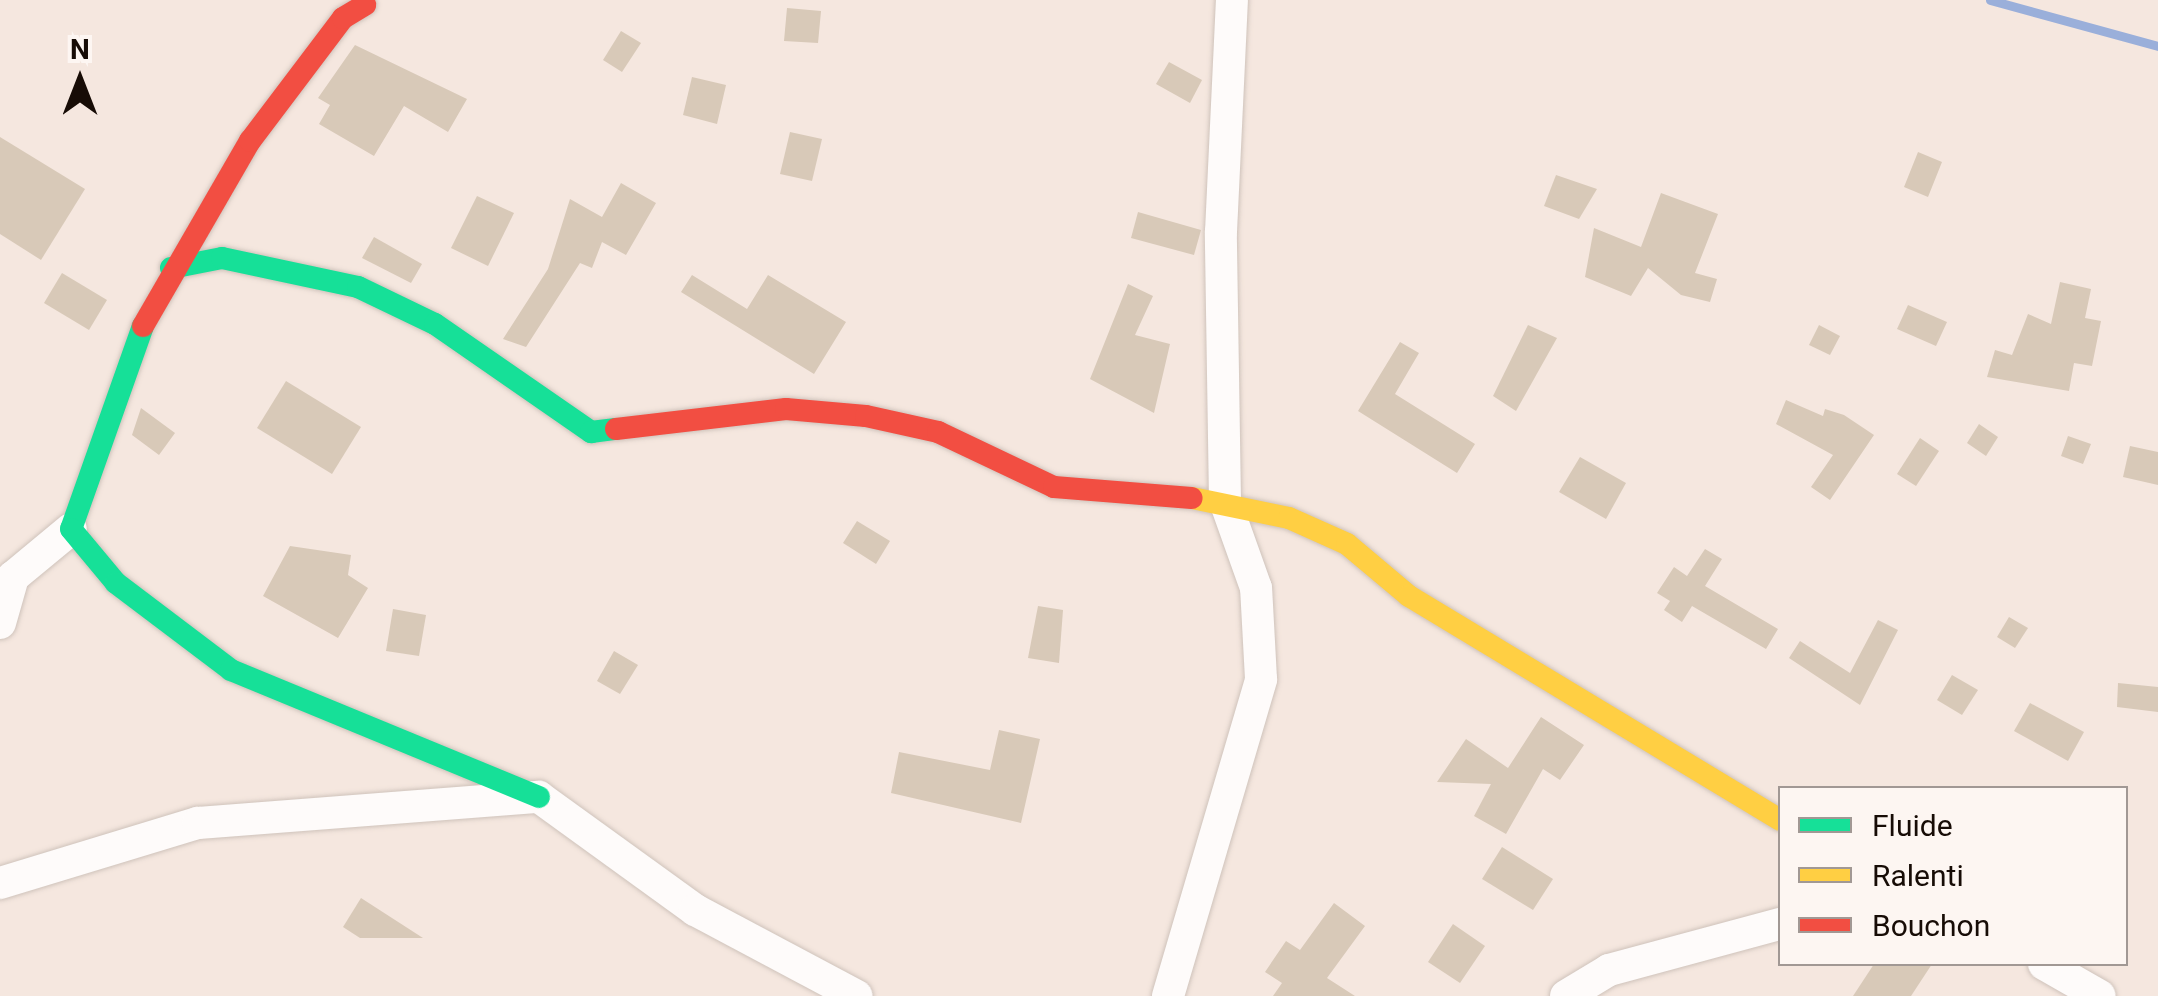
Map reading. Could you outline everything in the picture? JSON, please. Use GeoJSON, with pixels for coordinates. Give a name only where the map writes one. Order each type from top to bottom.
{"type":"FeatureCollection","features":[{"type":"Feature","properties":{"kind":"street"},"geometry":{"type":"LineString","coordinates":[[1168,996],[1261,679],[1256,588],[1224,501],[1221,232],[1232,0]]}},
{"type":"Feature","properties":{"kind":"street"},"geometry":{"type":"LineString","coordinates":[[0,624],[13,577],[71,528],[151,302],[250,142],[343,18],[366,5]]}},
{"type":"Feature","properties":{"kind":"street"},"geometry":{"type":"LineString","coordinates":[[172,268],[222,258],[358,287],[435,324],[591,432],[786,410],[866,416],[938,432],[1054,486],[1224,501],[1347,544],[1409,596],[1778,819]]}},
{"type":"Feature","properties":{"kind":"street"},"geometry":{"type":"LineString","coordinates":[[71,528],[116,583],[231,670],[539,796],[696,910],[857,996]]}},
{"type":"Feature","properties":{"kind":"street"},"geometry":{"type":"LineString","coordinates":[[0,883],[198,823],[539,796]]}},
{"type":"Feature","properties":{"kind":"street"},"geometry":{"type":"LineString","coordinates":[[1566,996],[1609,970],[1778,925]]}},
{"type":"Feature","properties":{"kind":"street"},"geometry":{"type":"LineString","coordinates":[[2048,966],[2100,996]]}},
{"type":"Feature","properties":{"kind":"building"},"geometry":{"type":"Polygon","coordinates":[[[787,8],[821,11],[818,43],[784,41],[787,8]]]}},
{"type":"Feature","properties":{"kind":"building"},"geometry":{"type":"Polygon","coordinates":[[[621,31],[641,43],[622,72],[603,60],[621,31]]]}},
{"type":"Feature","properties":{"kind":"building"},"geometry":{"type":"Polygon","coordinates":[[[355,45],[467,99],[448,132],[404,106],[374,156],[319,124],[330,105],[318,98],[355,45]]]}},
{"type":"Feature","properties":{"kind":"building"},"geometry":{"type":"Polygon","coordinates":[[[1169,62],[1202,80],[1190,103],[1156,84],[1169,62]]]}},
{"type":"Feature","properties":{"kind":"building"},"geometry":{"type":"Polygon","coordinates":[[[692,77],[726,85],[717,124],[683,115],[692,77]]]}},
{"type":"Feature","properties":{"kind":"building"},"geometry":{"type":"Polygon","coordinates":[[[790,132],[822,139],[812,181],[780,174],[790,132]]]}},
{"type":"Feature","properties":{"kind":"building"},"geometry":{"type":"Polygon","coordinates":[[[0,137],[85,189],[41,260],[0,234],[0,137]]]}},
{"type":"Feature","properties":{"kind":"building"},"geometry":{"type":"Polygon","coordinates":[[[1918,152],[1942,162],[1928,197],[1904,187],[1918,152]]]}},
{"type":"Feature","properties":{"kind":"building"},"geometry":{"type":"Polygon","coordinates":[[[1556,175],[1597,189],[1579,219],[1544,206],[1556,175]]]}},
{"type":"Feature","properties":{"kind":"building"},"geometry":{"type":"Polygon","coordinates":[[[621,183],[656,203],[626,255],[602,242],[592,268],[580,263],[526,347],[503,339],[548,269],[570,199],[602,217],[621,183]]]}},
{"type":"Feature","properties":{"kind":"building"},"geometry":{"type":"Polygon","coordinates":[[[1661,193],[1718,214],[1695,273],[1717,279],[1710,302],[1681,295],[1648,268],[1631,296],[1585,277],[1594,228],[1641,247],[1661,193]]]}},
{"type":"Feature","properties":{"kind":"building"},"geometry":{"type":"Polygon","coordinates":[[[477,196],[514,213],[488,266],[451,248],[477,196]]]}},
{"type":"Feature","properties":{"kind":"building"},"geometry":{"type":"Polygon","coordinates":[[[1138,212],[1201,230],[1194,255],[1131,238],[1138,212]]]}},
{"type":"Feature","properties":{"kind":"building"},"geometry":{"type":"Polygon","coordinates":[[[374,237],[422,264],[411,283],[362,258],[374,237]]]}},
{"type":"Feature","properties":{"kind":"building"},"geometry":{"type":"Polygon","coordinates":[[[62,273],[107,300],[89,330],[44,303],[62,273]]]}},
{"type":"Feature","properties":{"kind":"building"},"geometry":{"type":"Polygon","coordinates":[[[692,275],[747,309],[768,275],[846,322],[814,374],[681,292],[692,275]]]}},
{"type":"Feature","properties":{"kind":"building"},"geometry":{"type":"Polygon","coordinates":[[[2060,282],[2091,289],[2085,318],[2101,321],[2092,366],[2074,363],[2069,391],[1987,377],[1995,350],[2012,355],[2028,314],[2051,324],[2060,282]]]}},
{"type":"Feature","properties":{"kind":"building"},"geometry":{"type":"Polygon","coordinates":[[[1128,284],[1153,296],[1135,335],[1170,344],[1154,413],[1090,379],[1128,284]]]}},
{"type":"Feature","properties":{"kind":"building"},"geometry":{"type":"Polygon","coordinates":[[[1908,305],[1947,322],[1936,346],[1897,329],[1908,305]]]}},
{"type":"Feature","properties":{"kind":"building"},"geometry":{"type":"Polygon","coordinates":[[[1528,325],[1557,338],[1516,411],[1493,396],[1528,325]]]}},
{"type":"Feature","properties":{"kind":"building"},"geometry":{"type":"Polygon","coordinates":[[[1819,325],[1840,336],[1830,355],[1809,345],[1819,325]]]}},
{"type":"Feature","properties":{"kind":"building"},"geometry":{"type":"Polygon","coordinates":[[[1400,342],[1419,353],[1395,394],[1475,444],[1457,473],[1358,411],[1400,342]]]}},
{"type":"Feature","properties":{"kind":"building"},"geometry":{"type":"Polygon","coordinates":[[[286,381],[361,427],[332,474],[257,428],[286,381]]]}},
{"type":"Feature","properties":{"kind":"building"},"geometry":{"type":"Polygon","coordinates":[[[1786,400],[1823,416],[1825,409],[1844,415],[1874,435],[1830,500],[1811,487],[1833,455],[1776,424],[1786,400]]]}},
{"type":"Feature","properties":{"kind":"building"},"geometry":{"type":"Polygon","coordinates":[[[141,408],[175,433],[159,455],[132,435],[141,408]]]}},
{"type":"Feature","properties":{"kind":"building"},"geometry":{"type":"Polygon","coordinates":[[[1979,424],[1998,437],[1986,456],[1967,443],[1979,424]]]}},
{"type":"Feature","properties":{"kind":"building"},"geometry":{"type":"Polygon","coordinates":[[[2068,436],[2091,444],[2083,464],[2061,456],[2068,436]]]}},
{"type":"Feature","properties":{"kind":"building"},"geometry":{"type":"Polygon","coordinates":[[[1920,438],[1939,451],[1916,486],[1897,474],[1920,438]]]}},
{"type":"Feature","properties":{"kind":"building"},"geometry":{"type":"Polygon","coordinates":[[[2130,446],[2158,452],[2158,485],[2123,477],[2130,446]]]}},
{"type":"Feature","properties":{"kind":"building"},"geometry":{"type":"Polygon","coordinates":[[[1580,457],[1626,483],[1606,519],[1559,492],[1580,457]]]}},
{"type":"Feature","properties":{"kind":"building"},"geometry":{"type":"Polygon","coordinates":[[[857,521],[890,541],[876,564],[843,543],[857,521]]]}},
{"type":"Feature","properties":{"kind":"building"},"geometry":{"type":"Polygon","coordinates":[[[290,546],[351,555],[348,575],[368,588],[338,638],[263,596],[290,546]]]}},
{"type":"Feature","properties":{"kind":"building"},"geometry":{"type":"Polygon","coordinates":[[[1705,549],[1722,559],[1705,586],[1778,629],[1766,649],[1692,606],[1682,622],[1664,610],[1670,601],[1657,593],[1674,567],[1687,576],[1705,549]]]}},
{"type":"Feature","properties":{"kind":"building"},"geometry":{"type":"Polygon","coordinates":[[[1038,606],[1063,610],[1059,663],[1028,658],[1038,606]]]}},
{"type":"Feature","properties":{"kind":"building"},"geometry":{"type":"Polygon","coordinates":[[[393,609],[426,615],[419,656],[386,651],[393,609]]]}},
{"type":"Feature","properties":{"kind":"building"},"geometry":{"type":"Polygon","coordinates":[[[2009,617],[2028,628],[2015,648],[1997,637],[2009,617]]]}},
{"type":"Feature","properties":{"kind":"building"},"geometry":{"type":"Polygon","coordinates":[[[1878,620],[1898,630],[1860,705],[1789,658],[1800,641],[1850,673],[1878,620]]]}},
{"type":"Feature","properties":{"kind":"building"},"geometry":{"type":"Polygon","coordinates":[[[614,651],[638,665],[620,694],[597,681],[614,651]]]}},
{"type":"Feature","properties":{"kind":"building"},"geometry":{"type":"Polygon","coordinates":[[[1952,675],[1978,690],[1962,715],[1937,700],[1952,675]]]}},
{"type":"Feature","properties":{"kind":"building"},"geometry":{"type":"Polygon","coordinates":[[[2118,683],[2158,687],[2158,712],[2117,707],[2118,683]]]}},
{"type":"Feature","properties":{"kind":"building"},"geometry":{"type":"Polygon","coordinates":[[[2030,703],[2084,732],[2068,761],[2014,731],[2030,703]]]}},
{"type":"Feature","properties":{"kind":"building"},"geometry":{"type":"Polygon","coordinates":[[[1541,717],[1584,745],[1560,780],[1543,769],[1506,834],[1474,816],[1491,784],[1437,782],[1466,739],[1508,768],[1541,717]]]}},
{"type":"Feature","properties":{"kind":"building"},"geometry":{"type":"Polygon","coordinates":[[[999,730],[1040,739],[1021,823],[891,793],[899,752],[990,770],[999,730]]]}},
{"type":"Feature","properties":{"kind":"building"},"geometry":{"type":"Polygon","coordinates":[[[1502,847],[1553,879],[1533,910],[1482,879],[1502,847]]]}},
{"type":"Feature","properties":{"kind":"building"},"geometry":{"type":"Polygon","coordinates":[[[361,898],[423,938],[360,938],[343,927],[361,898]]]}},
{"type":"Feature","properties":{"kind":"building"},"geometry":{"type":"Polygon","coordinates":[[[1334,903],[1365,926],[1327,978],[1355,996],[1273,996],[1282,983],[1265,972],[1286,941],[1300,950],[1334,903]]]}},
{"type":"Feature","properties":{"kind":"building"},"geometry":{"type":"Polygon","coordinates":[[[1453,924],[1485,946],[1460,983],[1428,962],[1453,924]]]}},
{"type":"Feature","properties":{"kind":"building"},"geometry":{"type":"Polygon","coordinates":[[[1873,966],[1931,966],[1911,996],[1853,996],[1873,966]]]}},
{"type":"Feature","properties":{"kind":"waterway"},"geometry":{"type":"LineString","coordinates":[[1990,0],[2158,46]]}},
{"type":"Feature","properties":{"kind":"traffic: fast"},"geometry":{"type":"LineString","coordinates":[[171,268],[222,258],[358,287],[435,324],[591,432],[616,429]]}},
{"type":"Feature","properties":{"kind":"traffic: fast"},"geometry":{"type":"LineString","coordinates":[[143,326],[71,529],[116,583],[231,670],[539,797]]}},
{"type":"Feature","properties":{"kind":"traffic: slow"},"geometry":{"type":"LineString","coordinates":[[1192,498],[1289,518],[1347,544],[1409,596],[1778,819]]}},
{"type":"Feature","properties":{"kind":"traffic: jam"},"geometry":{"type":"LineString","coordinates":[[143,326],[250,141],[343,18],[365,5]]}},
{"type":"Feature","properties":{"kind":"traffic: jam"},"geometry":{"type":"LineString","coordinates":[[616,429],[786,409],[866,416],[938,432],[1054,487],[1192,498]]}}]}
